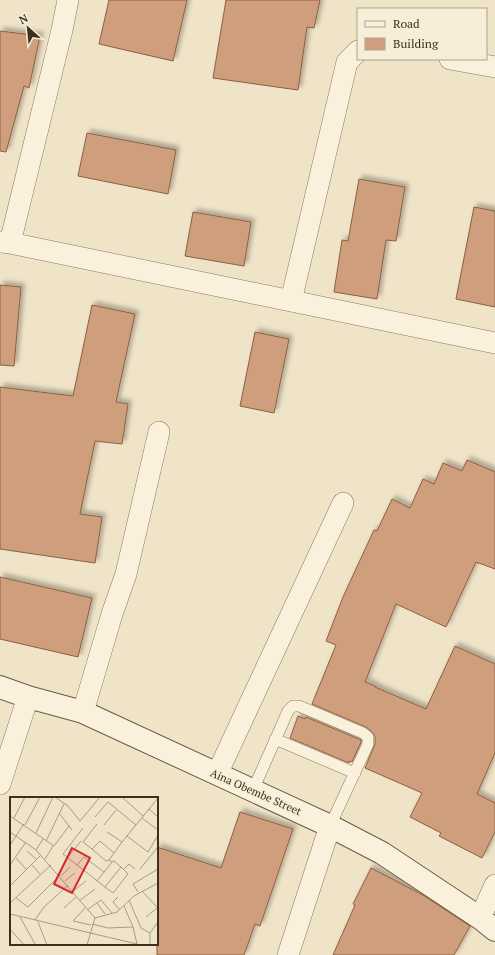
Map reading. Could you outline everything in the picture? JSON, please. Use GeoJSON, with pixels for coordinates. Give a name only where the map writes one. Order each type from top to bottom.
{"type":"FeatureCollection","features":[{"type":"Feature","properties":{"kind":"street"},"geometry":{"type":"LineString","coordinates":[[68,0],[62,30],[5,243],[495,344]]}},
{"type":"Feature","properties":{"kind":"street"},"geometry":{"type":"LineString","coordinates":[[291,301],[347,62],[357,52]]}},
{"type":"Feature","properties":{"kind":"street"},"geometry":{"type":"LineString","coordinates":[[456,60],[495,67]]}},
{"type":"Feature","properties":{"kind":"street"},"geometry":{"type":"LineString","coordinates":[[82,712],[126,574],[159,432]]}},
{"type":"Feature","properties":{"kind":"street"},"geometry":{"type":"LineString","coordinates":[[217,774],[343,503]]}},
{"type":"Feature","properties":{"kind":"street","name":"Aina Obembe Street"},"geometry":{"type":"LineString","coordinates":[[0,687],[28,698],[82,712],[330,826],[382,853],[487,924]]}},
{"type":"Feature","properties":{"kind":"street"},"geometry":{"type":"LineString","coordinates":[[0,784],[28,698]]}},
{"type":"Feature","properties":{"kind":"street"},"geometry":{"type":"LineString","coordinates":[[288,955],[330,826]]}},
{"type":"Feature","properties":{"kind":"street"},"geometry":{"type":"LineString","coordinates":[[487,924],[495,885]]}},
{"type":"Feature","properties":{"kind":"lane"},"geometry":{"type":"LineString","coordinates":[[253,790],[288,710],[293,706],[299,706],[363,733],[368,737],[368,744],[330,826]]}},
{"type":"Feature","properties":{"kind":"lane"},"geometry":{"type":"LineString","coordinates":[[275,739],[354,773]]}},
{"type":"Feature","properties":{"kind":"building"},"geometry":{"type":"Polygon","coordinates":[[[109,0],[187,0],[173,61],[99,44],[109,0]]]}},
{"type":"Feature","properties":{"kind":"building"},"geometry":{"type":"Polygon","coordinates":[[[226,0],[320,0],[314,28],[307,27],[298,90],[213,78],[226,0]]]}},
{"type":"Feature","properties":{"kind":"building"},"geometry":{"type":"Polygon","coordinates":[[[0,31],[40,36],[29,88],[24,86],[6,152],[0,151],[0,31]]]}},
{"type":"Feature","properties":{"kind":"building"},"geometry":{"type":"Polygon","coordinates":[[[87,133],[176,150],[168,194],[78,176],[87,133]]]}},
{"type":"Feature","properties":{"kind":"building"},"geometry":{"type":"Polygon","coordinates":[[[359,179],[405,187],[396,241],[386,240],[377,299],[334,292],[342,240],[348,241],[359,179]]]}},
{"type":"Feature","properties":{"kind":"building"},"geometry":{"type":"Polygon","coordinates":[[[474,207],[495,211],[495,307],[456,299],[474,207]]]}},
{"type":"Feature","properties":{"kind":"building"},"geometry":{"type":"Polygon","coordinates":[[[193,212],[251,222],[244,266],[185,256],[193,212]]]}},
{"type":"Feature","properties":{"kind":"building"},"geometry":{"type":"Polygon","coordinates":[[[0,285],[21,287],[14,366],[0,365],[0,285]]]}},
{"type":"Feature","properties":{"kind":"building"},"geometry":{"type":"Polygon","coordinates":[[[92,305],[135,314],[116,402],[128,404],[122,444],[95,441],[80,514],[102,517],[95,563],[0,549],[0,387],[73,396],[92,305]]]}},
{"type":"Feature","properties":{"kind":"building"},"geometry":{"type":"Polygon","coordinates":[[[255,332],[289,339],[274,413],[240,406],[255,332]]]}},
{"type":"Feature","properties":{"kind":"building"},"geometry":{"type":"Polygon","coordinates":[[[467,460],[495,472],[495,569],[476,562],[446,627],[396,604],[365,682],[426,709],[455,646],[495,664],[495,753],[477,794],[495,803],[495,832],[482,858],[439,836],[441,833],[410,817],[422,793],[365,768],[375,744],[375,737],[372,732],[366,727],[312,704],[336,645],[326,641],[343,597],[374,530],[377,531],[392,499],[410,508],[423,479],[434,484],[443,463],[462,471],[467,460]]]}},
{"type":"Feature","properties":{"kind":"building"},"geometry":{"type":"Polygon","coordinates":[[[0,577],[92,598],[78,657],[0,639],[0,577]]]}},
{"type":"Feature","properties":{"kind":"building"},"geometry":{"type":"Polygon","coordinates":[[[298,716],[305,719],[306,717],[361,740],[352,762],[349,761],[349,763],[290,738],[298,716]]]}},
{"type":"Feature","properties":{"kind":"building"},"geometry":{"type":"Polygon","coordinates":[[[240,812],[293,829],[260,926],[255,924],[244,955],[157,955],[158,847],[221,868],[240,812]]]}},
{"type":"Feature","properties":{"kind":"building"},"geometry":{"type":"Polygon","coordinates":[[[371,868],[423,895],[470,926],[454,955],[333,955],[355,905],[353,904],[371,868]]]}}]}
